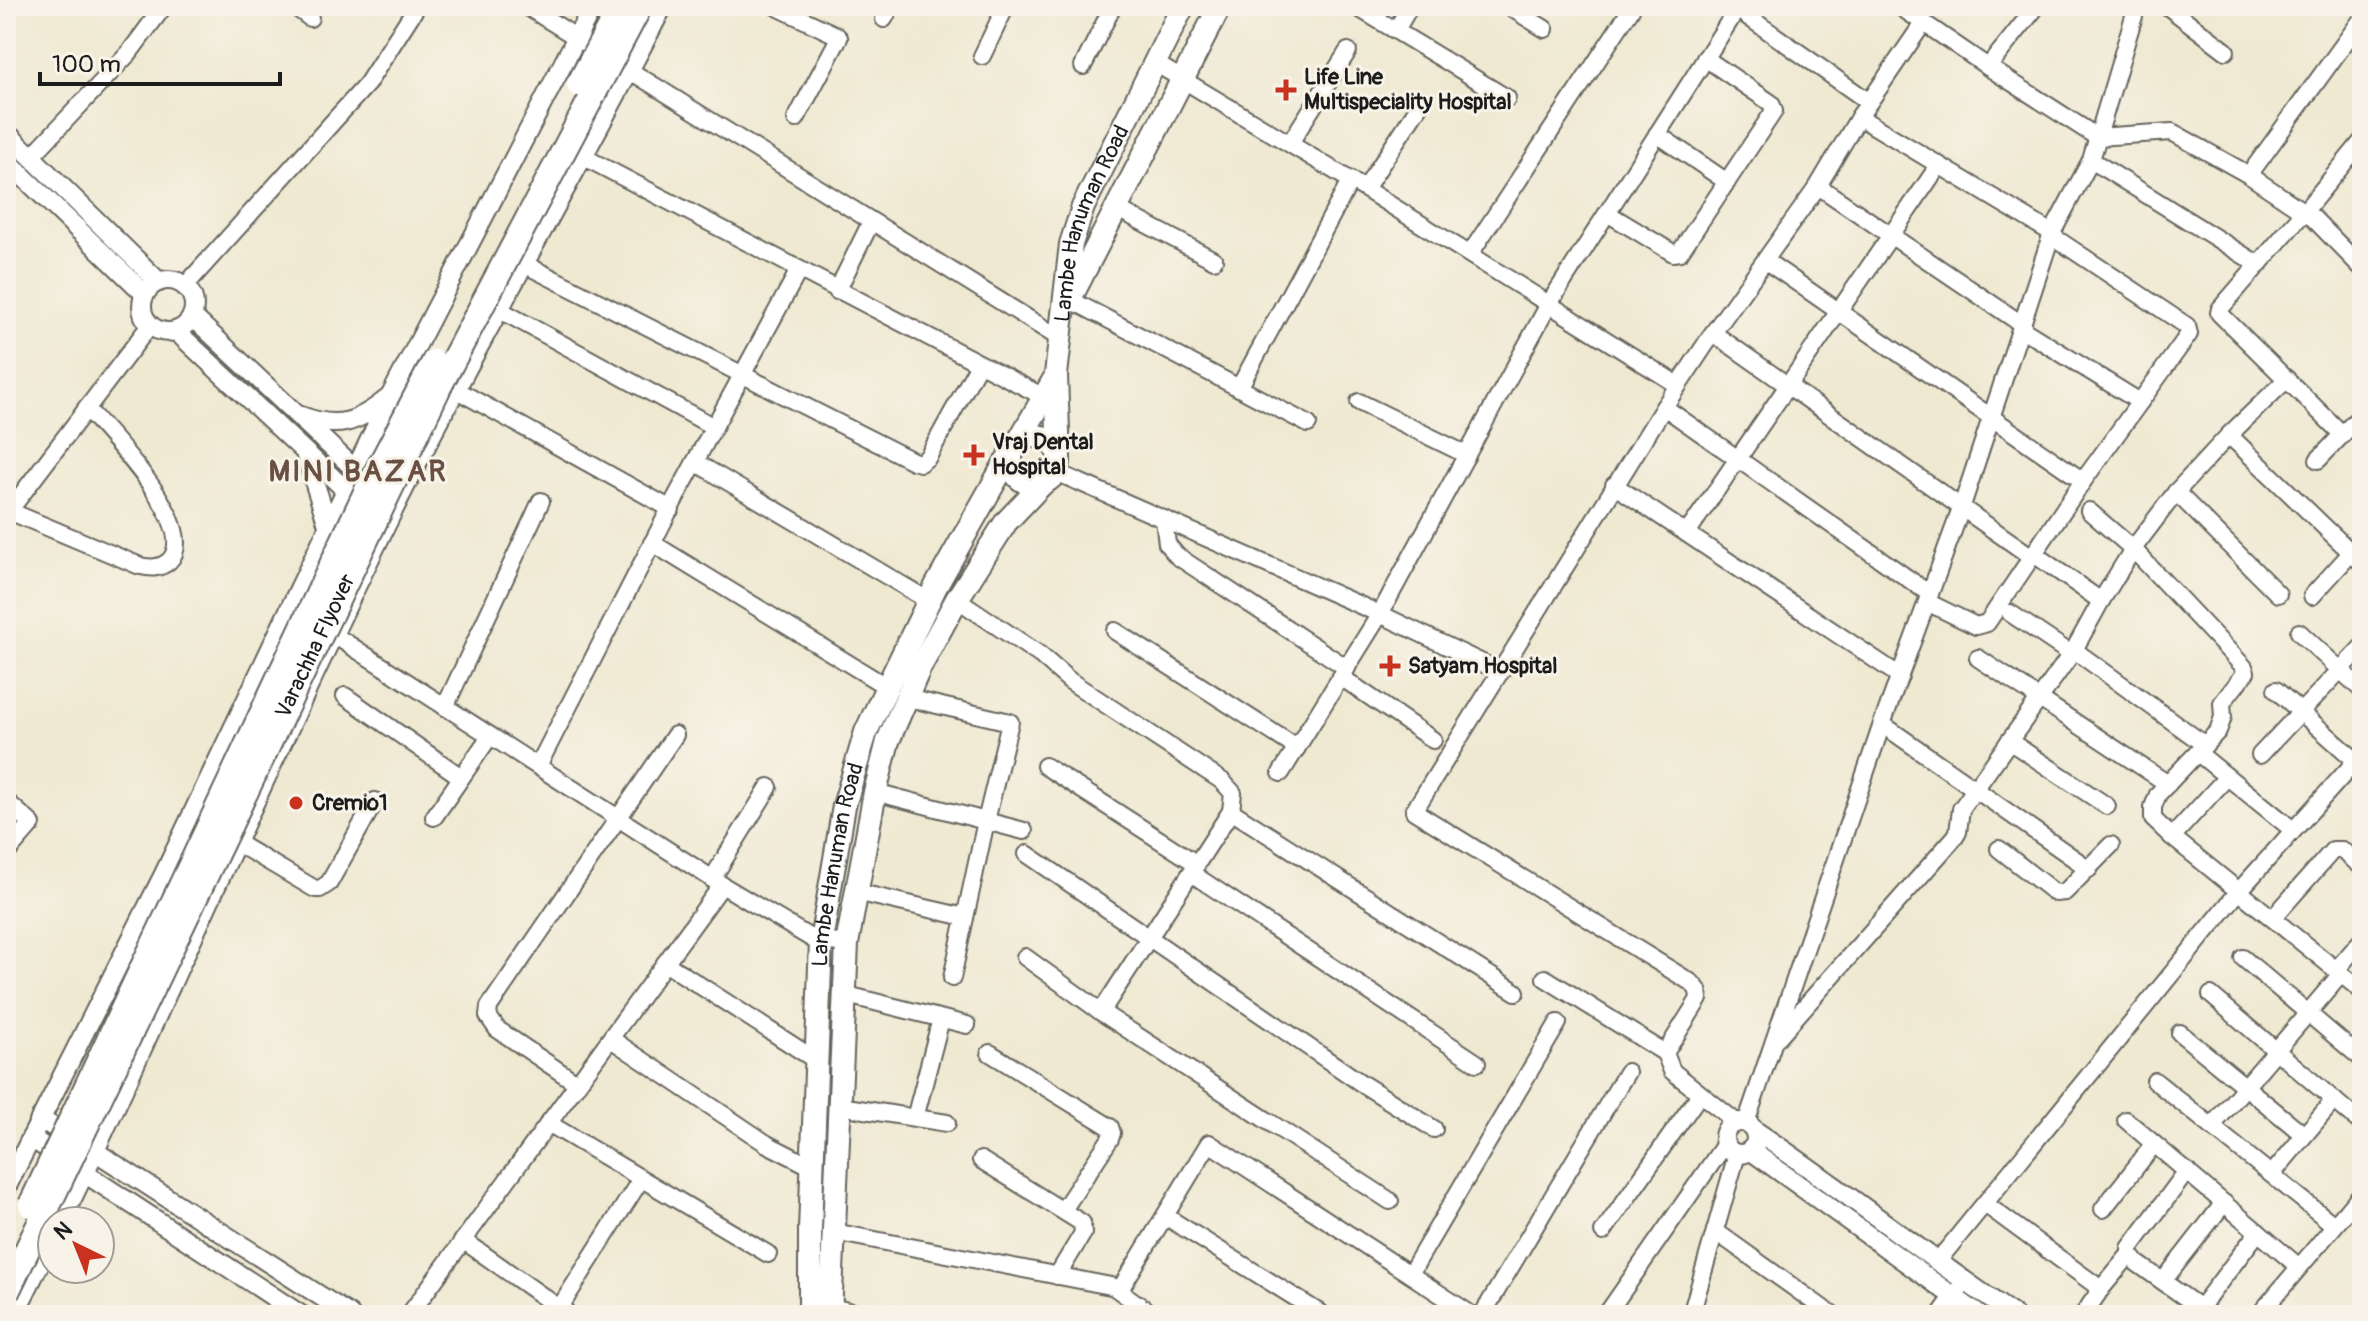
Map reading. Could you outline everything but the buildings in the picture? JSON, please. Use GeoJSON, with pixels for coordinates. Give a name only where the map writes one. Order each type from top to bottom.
{"type":"FeatureCollection","features":[{"type":"Feature","properties":{"kind":"main road","name":"Varachha Flyover"},"geometry":{"type":"LineString","coordinates":[[6,1258],[366,492],[621,6]]}},
{"type":"Feature","properties":{"kind":"main road","name":"Varachha Flyover"},"geometry":{"type":"LineString","coordinates":[[6,1294],[439,387],[640,6]]}},
{"type":"Feature","properties":{"kind":"main road","name":"Lambe Hanuman Road"},"geometry":{"type":"LineString","coordinates":[[1067,304],[1220,6]]}},
{"type":"Feature","properties":{"kind":"main road","name":"Lambe Hanuman Road"},"geometry":{"type":"LineString","coordinates":[[1067,304],[1071,244],[1083,207],[1181,7]]}},
{"type":"Feature","properties":{"kind":"main road"},"geometry":{"type":"LineString","coordinates":[[1052,472],[1056,375],[1067,304]]}},
{"type":"Feature","properties":{"kind":"main road","name":"Lambe Hanuman Road"},"geometry":{"type":"LineString","coordinates":[[824,1312],[834,1232],[847,944],[897,693],[929,601],[1056,375]]}},
{"type":"Feature","properties":{"kind":"main road"},"geometry":{"type":"LineString","coordinates":[[1031,436],[1047,439],[1058,451],[1052,472],[1027,483],[1011,467],[1014,448],[1031,436]]}},
{"type":"Feature","properties":{"kind":"main road","name":"Lambe Hanuman Road"},"geometry":{"type":"LineString","coordinates":[[824,1312],[812,1167],[821,941],[844,806],[866,732],[919,669],[957,599],[1006,522],[1052,472]]}},
{"type":"Feature","properties":{"kind":"street"},"geometry":{"type":"LineString","coordinates":[[31,157],[129,53],[164,6]]}},
{"type":"Feature","properties":{"kind":"street"},"geometry":{"type":"LineString","coordinates":[[294,6],[310,18]]}},
{"type":"Feature","properties":{"kind":"street"},"geometry":{"type":"LineString","coordinates":[[185,286],[367,84],[417,6]]}},
{"type":"Feature","properties":{"kind":"street"},"geometry":{"type":"LineString","coordinates":[[526,6],[1061,339]]}},
{"type":"Feature","properties":{"kind":"street"},"geometry":{"type":"LineString","coordinates":[[6,1188],[164,874],[354,469],[593,6]]}},
{"type":"Feature","properties":{"kind":"street"},"geometry":{"type":"LineString","coordinates":[[69,1205],[396,505],[455,389],[663,6]]}},
{"type":"Feature","properties":{"kind":"street"},"geometry":{"type":"LineString","coordinates":[[775,6],[802,12],[836,35],[839,41],[796,119]]}},
{"type":"Feature","properties":{"kind":"street"},"geometry":{"type":"LineString","coordinates":[[982,56],[1006,6]]}},
{"type":"Feature","properties":{"kind":"street"},"geometry":{"type":"LineString","coordinates":[[1083,66],[1113,6]]}},
{"type":"Feature","properties":{"kind":"street"},"geometry":{"type":"LineString","coordinates":[[1355,6],[1507,98]]}},
{"type":"Feature","properties":{"kind":"street"},"geometry":{"type":"LineString","coordinates":[[1396,30],[1410,6]]}},
{"type":"Feature","properties":{"kind":"street"},"geometry":{"type":"LineString","coordinates":[[1508,6],[1545,29]]}},
{"type":"Feature","properties":{"kind":"street"},"geometry":{"type":"LineString","coordinates":[[1470,254],[1633,6]]}},
{"type":"Feature","properties":{"kind":"street"},"geometry":{"type":"LineString","coordinates":[[1988,67],[2037,6]]}},
{"type":"Feature","properties":{"kind":"street"},"geometry":{"type":"LineString","coordinates":[[1606,1315],[1737,1149],[1755,1143],[1745,1125],[1882,724],[1961,509],[2052,234],[2091,160],[2137,6]]}},
{"type":"Feature","properties":{"kind":"street"},"geometry":{"type":"LineString","coordinates":[[2167,6],[2226,51]]}},
{"type":"Feature","properties":{"kind":"street"},"geometry":{"type":"LineString","coordinates":[[1281,773],[1380,614],[1549,304],[1738,8],[1869,102]]}},
{"type":"Feature","properties":{"kind":"street"},"geometry":{"type":"LineString","coordinates":[[1907,8],[1988,67],[2097,137],[2172,132],[2249,175],[2313,218],[2362,268]]}},
{"type":"Feature","properties":{"kind":"street"},"geometry":{"type":"LineString","coordinates":[[2249,175],[2362,19]]}},
{"type":"Feature","properties":{"kind":"street"},"geometry":{"type":"LineString","coordinates":[[1665,1053],[1699,999],[1698,990],[1692,983],[1414,811],[1678,385],[1818,186],[1859,117],[1924,22]]}},
{"type":"Feature","properties":{"kind":"street"},"geometry":{"type":"LineString","coordinates":[[1290,143],[1348,51]]}},
{"type":"Feature","properties":{"kind":"street"},"geometry":{"type":"LineString","coordinates":[[1607,213],[1673,253],[1680,252],[1727,182],[1774,107],[1705,58]]}},
{"type":"Feature","properties":{"kind":"street"},"geometry":{"type":"LineString","coordinates":[[1155,63],[1358,184],[1678,385]]}},
{"type":"Feature","properties":{"kind":"street"},"geometry":{"type":"LineString","coordinates":[[1239,388],[1358,184],[1423,100]]}},
{"type":"Feature","properties":{"kind":"street"},"geometry":{"type":"LineString","coordinates":[[1664,407],[1928,598],[1981,626],[1990,619],[2083,481],[2189,334],[2189,328],[2052,234],[1859,117]]}},
{"type":"Feature","properties":{"kind":"street"},"geometry":{"type":"LineString","coordinates":[[6,132],[152,288]]}},
{"type":"Feature","properties":{"kind":"street"},"geometry":{"type":"LineString","coordinates":[[1657,134],[1727,182]]}},
{"type":"Feature","properties":{"kind":"street"},"geometry":{"type":"LineString","coordinates":[[2342,434],[2219,313],[2362,141]]}},
{"type":"Feature","properties":{"kind":"street"},"geometry":{"type":"LineString","coordinates":[[582,156],[1044,397]]}},
{"type":"Feature","properties":{"kind":"street"},"geometry":{"type":"LineString","coordinates":[[6,160],[152,288]]}},
{"type":"Feature","properties":{"kind":"street"},"geometry":{"type":"LineString","coordinates":[[2091,160],[2259,265]]}},
{"type":"Feature","properties":{"kind":"street"},"geometry":{"type":"LineString","coordinates":[[1687,533],[1939,165]]}},
{"type":"Feature","properties":{"kind":"street"},"geometry":{"type":"LineString","coordinates":[[1818,186],[2023,327],[2140,402]]}},
{"type":"Feature","properties":{"kind":"street"},"geometry":{"type":"LineString","coordinates":[[1116,208],[1214,260]]}},
{"type":"Feature","properties":{"kind":"street"},"geometry":{"type":"LineString","coordinates":[[837,291],[871,222]]}},
{"type":"Feature","properties":{"kind":"street"},"geometry":{"type":"LineString","coordinates":[[1766,261],[2083,481]]}},
{"type":"Feature","properties":{"kind":"street"},"geometry":{"type":"LineString","coordinates":[[524,264],[920,463],[928,457],[979,364]]}},
{"type":"Feature","properties":{"kind":"street"},"geometry":{"type":"LineString","coordinates":[[538,766],[652,543],[799,270]]}},
{"type":"Feature","properties":{"kind":"street"},"geometry":{"type":"LineString","coordinates":[[174,281],[185,286],[193,300],[192,316],[187,324],[176,331],[164,332],[150,325],[142,310],[152,288],[174,281]]}},
{"type":"Feature","properties":{"kind":"street"},"geometry":{"type":"LineString","coordinates":[[1067,304],[1308,424]]}},
{"type":"Feature","properties":{"kind":"street"},"geometry":{"type":"LineString","coordinates":[[500,310],[714,427]]}},
{"type":"Feature","properties":{"kind":"street"},"geometry":{"type":"LineString","coordinates":[[192,316],[396,505]]}},
{"type":"Feature","properties":{"kind":"street"},"geometry":{"type":"LineString","coordinates":[[86,408],[145,475],[172,526],[178,541],[175,555],[164,566],[140,566],[8,513],[86,408],[150,325]]}},
{"type":"Feature","properties":{"kind":"street"},"geometry":{"type":"LineString","coordinates":[[176,331],[386,526]]}},
{"type":"Feature","properties":{"kind":"street"},"geometry":{"type":"LineString","coordinates":[[1713,333],[1961,509],[2101,601]]}},
{"type":"Feature","properties":{"kind":"street"},"geometry":{"type":"LineString","coordinates":[[1773,1043],[1955,837],[1961,809],[2073,652],[2133,549],[2176,492],[2287,379]]}},
{"type":"Feature","properties":{"kind":"street"},"geometry":{"type":"LineString","coordinates":[[455,389],[671,509]]}},
{"type":"Feature","properties":{"kind":"street"},"geometry":{"type":"LineString","coordinates":[[294,413],[317,422],[348,422],[372,411],[390,397]]}},
{"type":"Feature","properties":{"kind":"street"},"geometry":{"type":"LineString","coordinates":[[1359,402],[1467,455]]}},
{"type":"Feature","properties":{"kind":"street"},"geometry":{"type":"LineString","coordinates":[[2318,460],[2362,414]]}},
{"type":"Feature","properties":{"kind":"street"},"geometry":{"type":"LineString","coordinates":[[2229,435],[2358,552],[2312,596]]}},
{"type":"Feature","properties":{"kind":"street"},"geometry":{"type":"LineString","coordinates":[[305,452],[328,525]]}},
{"type":"Feature","properties":{"kind":"street"},"geometry":{"type":"LineString","coordinates":[[695,462],[929,601]]}},
{"type":"Feature","properties":{"kind":"street"},"geometry":{"type":"LineString","coordinates":[[1052,472],[1380,614],[1501,672]]}},
{"type":"Feature","properties":{"kind":"street"},"geometry":{"type":"LineString","coordinates":[[1614,485],[1900,676]]}},
{"type":"Feature","properties":{"kind":"street"},"geometry":{"type":"LineString","coordinates":[[2176,492],[2278,594]]}},
{"type":"Feature","properties":{"kind":"street"},"geometry":{"type":"LineString","coordinates":[[445,707],[541,501]]}},
{"type":"Feature","properties":{"kind":"street"},"geometry":{"type":"LineString","coordinates":[[2089,511],[2133,549],[2246,672],[2222,703],[2222,724],[2158,794],[2153,819],[2362,991]]}},
{"type":"Feature","properties":{"kind":"street"},"geometry":{"type":"LineString","coordinates":[[1164,519],[1167,544],[1177,556],[1344,672],[1433,740]]}},
{"type":"Feature","properties":{"kind":"street"},"geometry":{"type":"LineString","coordinates":[[652,543],[897,693],[1010,722],[952,978]]}},
{"type":"Feature","properties":{"kind":"street"},"geometry":{"type":"LineString","coordinates":[[957,599],[1040,655],[1070,681],[1222,781],[1233,793],[1231,811],[1101,1012]]}},
{"type":"Feature","properties":{"kind":"street"},"geometry":{"type":"LineString","coordinates":[[2010,613],[2073,652],[2201,749],[2227,777],[2293,830]]}},
{"type":"Feature","properties":{"kind":"street"},"geometry":{"type":"LineString","coordinates":[[1115,631],[1297,748]]}},
{"type":"Feature","properties":{"kind":"street"},"geometry":{"type":"LineString","coordinates":[[2299,632],[2362,690]]}},
{"type":"Feature","properties":{"kind":"street"},"geometry":{"type":"LineString","coordinates":[[334,635],[717,882],[814,940],[847,944]]}},
{"type":"Feature","properties":{"kind":"street"},"geometry":{"type":"LineString","coordinates":[[2260,755],[2362,647]]}},
{"type":"Feature","properties":{"kind":"street"},"geometry":{"type":"LineString","coordinates":[[1978,658],[2168,784]]}},
{"type":"Feature","properties":{"kind":"street"},"geometry":{"type":"LineString","coordinates":[[1937,1262],[2239,891],[2359,758],[2276,690]]}},
{"type":"Feature","properties":{"kind":"street"},"geometry":{"type":"LineString","coordinates":[[345,696],[461,777]]}},
{"type":"Feature","properties":{"kind":"street"},"geometry":{"type":"LineString","coordinates":[[1882,724],[2089,869]]}},
{"type":"Feature","properties":{"kind":"street"},"geometry":{"type":"LineString","coordinates":[[578,1084],[497,1029],[488,1016],[489,1007],[675,735]]}},
{"type":"Feature","properties":{"kind":"street"},"geometry":{"type":"LineString","coordinates":[[434,817],[490,736]]}},
{"type":"Feature","properties":{"kind":"street"},"geometry":{"type":"LineString","coordinates":[[2009,741],[2107,806]]}},
{"type":"Feature","properties":{"kind":"street"},"geometry":{"type":"LineString","coordinates":[[1045,766],[1477,1063]]}},
{"type":"Feature","properties":{"kind":"street"},"geometry":{"type":"LineString","coordinates":[[2172,837],[2227,777]]}},
{"type":"Feature","properties":{"kind":"street"},"geometry":{"type":"LineString","coordinates":[[409,1315],[665,963],[717,882],[769,787]]}},
{"type":"Feature","properties":{"kind":"street"},"geometry":{"type":"LineString","coordinates":[[875,792],[1024,831]]}},
{"type":"Feature","properties":{"kind":"street"},"geometry":{"type":"LineString","coordinates":[[6,801],[32,824],[6,854]]}},
{"type":"Feature","properties":{"kind":"street"},"geometry":{"type":"LineString","coordinates":[[237,843],[315,889],[320,889],[329,883],[375,801]]}},
{"type":"Feature","properties":{"kind":"street"},"geometry":{"type":"LineString","coordinates":[[1231,811],[1516,992]]}},
{"type":"Feature","properties":{"kind":"street"},"geometry":{"type":"LineString","coordinates":[[1999,849],[2055,893],[2065,892],[2111,845]]}},
{"type":"Feature","properties":{"kind":"street"},"geometry":{"type":"LineString","coordinates":[[2273,918],[2333,850],[2342,850],[2362,867]]}},
{"type":"Feature","properties":{"kind":"street"},"geometry":{"type":"LineString","coordinates":[[1027,854],[1361,1083],[1434,1129]]}},
{"type":"Feature","properties":{"kind":"street"},"geometry":{"type":"LineString","coordinates":[[856,892],[965,917]]}},
{"type":"Feature","properties":{"kind":"street"},"geometry":{"type":"LineString","coordinates":[[2212,1126],[2308,1013],[2362,940]]}},
{"type":"Feature","properties":{"kind":"street"},"geometry":{"type":"LineString","coordinates":[[1025,957],[1101,1012],[1390,1201]]}},
{"type":"Feature","properties":{"kind":"street"},"geometry":{"type":"LineString","coordinates":[[2243,958],[2362,1059]]}},
{"type":"Feature","properties":{"kind":"street"},"geometry":{"type":"LineString","coordinates":[[665,963],[817,1061]]}},
{"type":"Feature","properties":{"kind":"street"},"geometry":{"type":"LineString","coordinates":[[1545,978],[1665,1053],[1672,1071],[1700,1094],[1799,1160],[1964,1282],[2014,1315]]}},
{"type":"Feature","properties":{"kind":"street"},"geometry":{"type":"LineString","coordinates":[[843,994],[967,1025]]}},
{"type":"Feature","properties":{"kind":"street"},"geometry":{"type":"LineString","coordinates":[[2211,995],[2362,1124]]}},
{"type":"Feature","properties":{"kind":"street"},"geometry":{"type":"LineString","coordinates":[[915,1118],[941,1019]]}},
{"type":"Feature","properties":{"kind":"street"},"geometry":{"type":"LineString","coordinates":[[1410,1274],[1558,1023]]}},
{"type":"Feature","properties":{"kind":"street"},"geometry":{"type":"LineString","coordinates":[[2180,1033],[2304,1135]]}},
{"type":"Feature","properties":{"kind":"street"},"geometry":{"type":"LineString","coordinates":[[611,1039],[767,1144],[812,1167]]}},
{"type":"Feature","properties":{"kind":"street"},"geometry":{"type":"LineString","coordinates":[[990,1053],[1110,1127],[1110,1139],[1063,1210]]}},
{"type":"Feature","properties":{"kind":"street"},"geometry":{"type":"LineString","coordinates":[[1482,1315],[1627,1072]]}},
{"type":"Feature","properties":{"kind":"street"},"geometry":{"type":"LineString","coordinates":[[2155,1081],[2334,1225]]}},
{"type":"Feature","properties":{"kind":"street"},"geometry":{"type":"LineString","coordinates":[[1603,1232],[1700,1094]]}},
{"type":"Feature","properties":{"kind":"street"},"geometry":{"type":"LineString","coordinates":[[2272,1174],[2334,1100]]}},
{"type":"Feature","properties":{"kind":"street"},"geometry":{"type":"LineString","coordinates":[[840,1106],[947,1123]]}},
{"type":"Feature","properties":{"kind":"street"},"geometry":{"type":"LineString","coordinates":[[40,1119],[350,1315]]}},
{"type":"Feature","properties":{"kind":"street"},"geometry":{"type":"LineString","coordinates":[[2126,1120],[2299,1267]]}},
{"type":"Feature","properties":{"kind":"street"},"geometry":{"type":"LineString","coordinates":[[548,1123],[768,1254]]}},
{"type":"Feature","properties":{"kind":"street"},"geometry":{"type":"LineString","coordinates":[[1745,1125],[1725,1130],[1723,1137],[1979,1315]]}},
{"type":"Feature","properties":{"kind":"street"},"geometry":{"type":"LineString","coordinates":[[31,1138],[301,1315]]}},
{"type":"Feature","properties":{"kind":"street"},"geometry":{"type":"LineString","coordinates":[[834,1232],[1121,1288],[1209,1143],[1472,1315]]}},
{"type":"Feature","properties":{"kind":"street"},"geometry":{"type":"LineString","coordinates":[[2103,1209],[2154,1144]]}},
{"type":"Feature","properties":{"kind":"street"},"geometry":{"type":"LineString","coordinates":[[1691,1315],[1737,1149]]}},
{"type":"Feature","properties":{"kind":"street"},"geometry":{"type":"LineString","coordinates":[[981,1160],[1076,1218],[1084,1228],[1057,1276]]}},
{"type":"Feature","properties":{"kind":"street"},"geometry":{"type":"LineString","coordinates":[[2187,1171],[2130,1248],[2130,1254],[2137,1263],[2205,1311],[2258,1232]]}},
{"type":"Feature","properties":{"kind":"street"},"geometry":{"type":"LineString","coordinates":[[463,1240],[564,1312],[641,1179]]}},
{"type":"Feature","properties":{"kind":"street"},"geometry":{"type":"LineString","coordinates":[[2259,1315],[2362,1193]]}},
{"type":"Feature","properties":{"kind":"street"},"geometry":{"type":"LineString","coordinates":[[2164,1280],[2224,1203]]}},
{"type":"Feature","properties":{"kind":"street"},"geometry":{"type":"LineString","coordinates":[[1985,1204],[2101,1289]]}},
{"type":"Feature","properties":{"kind":"street"},"geometry":{"type":"LineString","coordinates":[[1165,1216],[1323,1315]]}},
{"type":"Feature","properties":{"kind":"street"},"geometry":{"type":"LineString","coordinates":[[1715,1231],[1832,1315]]}},
{"type":"Feature","properties":{"kind":"street"},"geometry":{"type":"LineString","coordinates":[[2083,1315],[2130,1254]]}},
{"type":"Feature","properties":{"kind":"street"},"geometry":{"type":"LineString","coordinates":[[14,1315],[36,1271]]}},
{"type":"Feature","properties":{"kind":"street"},"geometry":{"type":"LineString","coordinates":[[1940,1315],[1964,1282]]}},
{"type":"Feature","properties":{"kind":"street"},"geometry":{"type":"LineString","coordinates":[[1114,1287],[1153,1315]]}},
{"type":"Feature","properties":{"kind":"street"},"geometry":{"type":"LineString","coordinates":[[824,1312],[865,1315]]}},
{"type":"Feature","properties":{"kind":"place","name":"Life Line Multispeciality Hospital"},"geometry":{"type":"Point","coordinates":[1286,90]}},
{"type":"Feature","properties":{"kind":"place","name":"Vraj Dental Hospital"},"geometry":{"type":"Point","coordinates":[974,455]}},
{"type":"Feature","properties":{"kind":"place","name":"Satyam Hospital"},"geometry":{"type":"Point","coordinates":[1390,666]}},
{"type":"Feature","properties":{"kind":"place","name":"Cremio1"},"geometry":{"type":"Point","coordinates":[296,803]}},
{"type":"Feature","properties":{"kind":"district","name":"MINI BAZAR"},"geometry":{"type":"Point","coordinates":[358,471]}}]}
